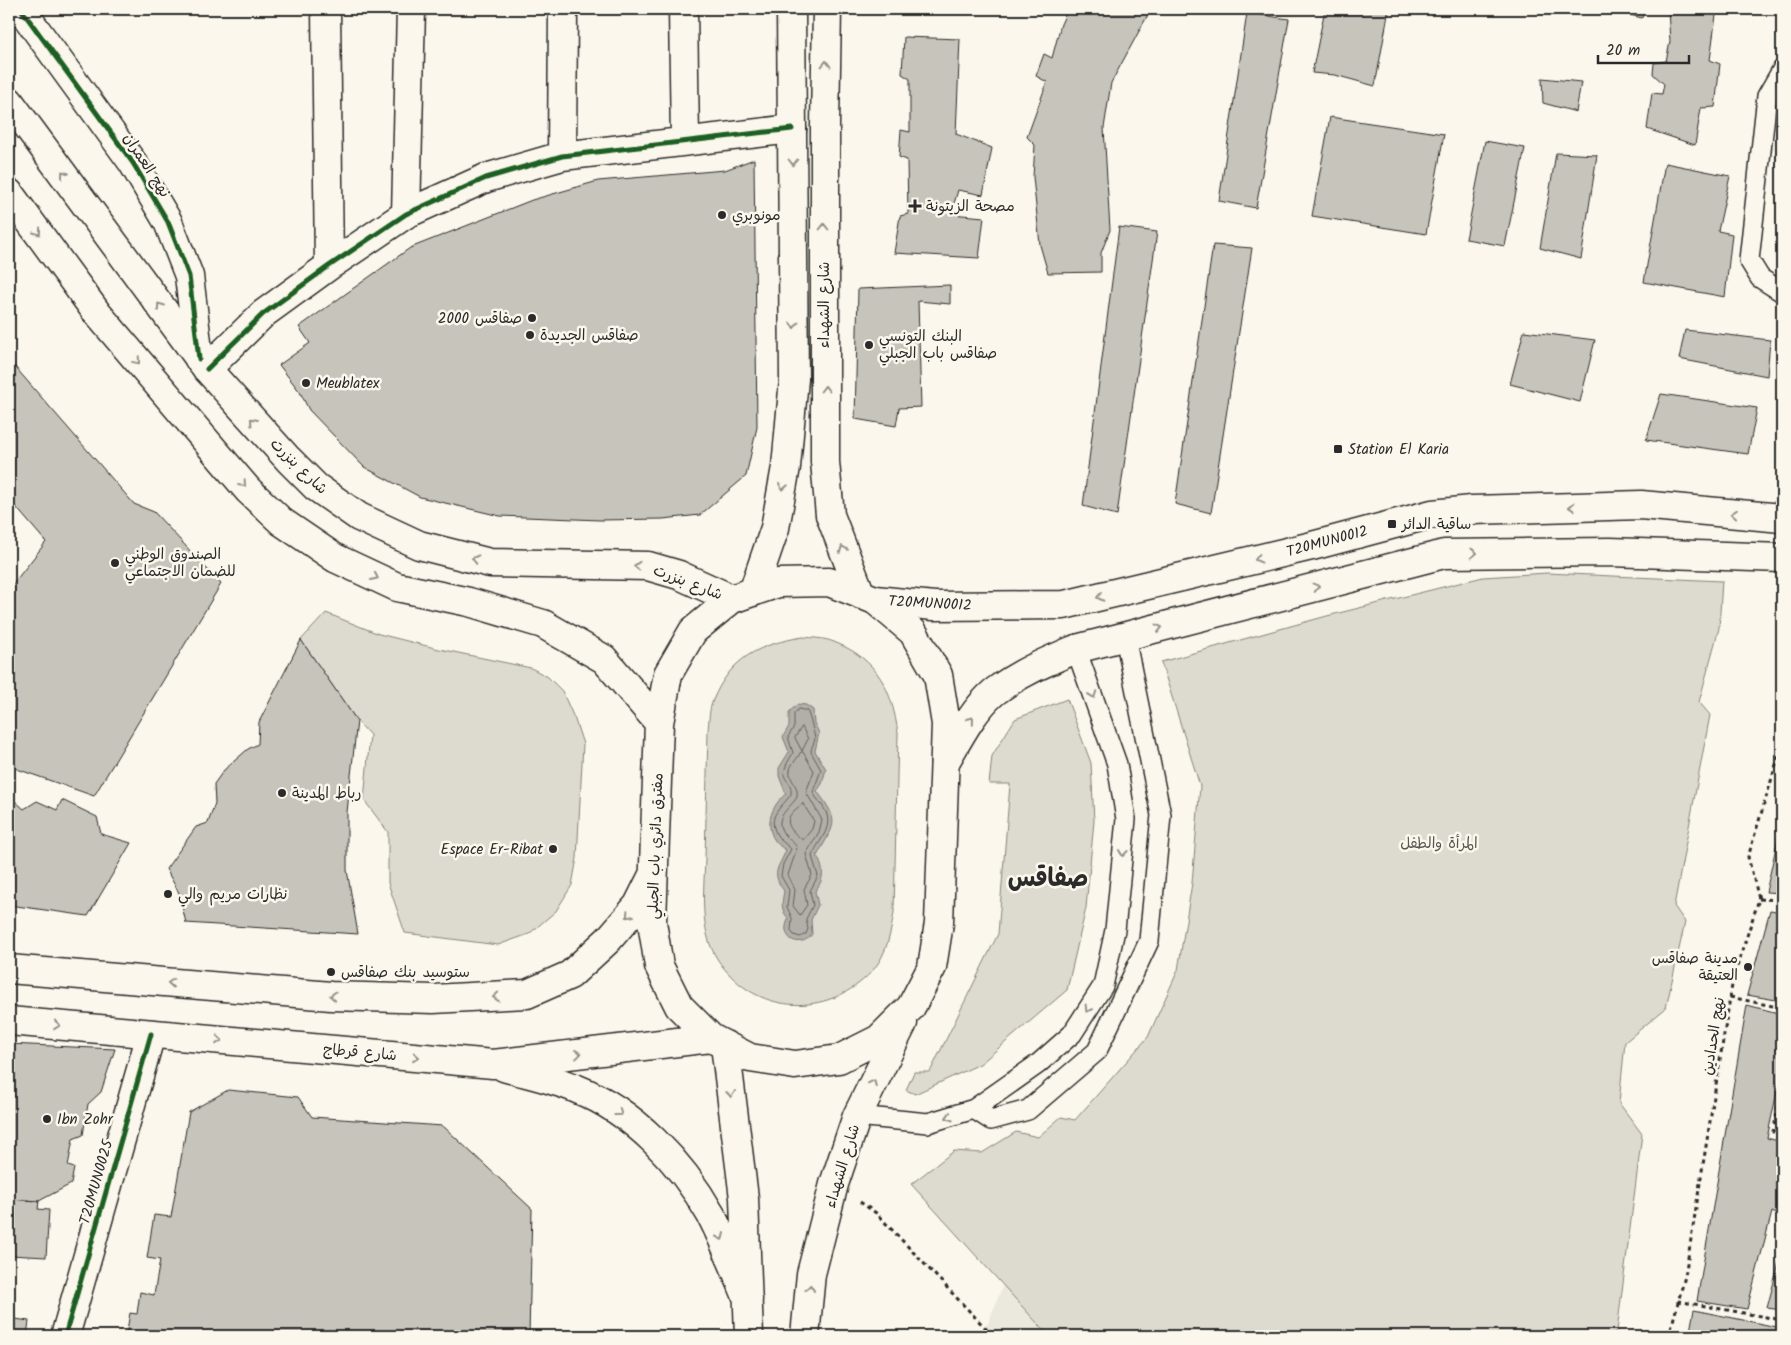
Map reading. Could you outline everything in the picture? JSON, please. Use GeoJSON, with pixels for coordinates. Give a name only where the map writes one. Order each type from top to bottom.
{"type":"FeatureCollection","features":[{"type":"Feature","properties":{"kind":"main road","name":"نهج العمران"},"geometry":{"type":"LineString","coordinates":[[20,9],[133,163],[168,222],[189,276],[203,364]]}},
{"type":"Feature","properties":{"kind":"main road"},"geometry":{"type":"LineString","coordinates":[[326,9],[329,266]]}},
{"type":"Feature","properties":{"kind":"main road"},"geometry":{"type":"LineString","coordinates":[[406,214],[411,9]]}},
{"type":"Feature","properties":{"kind":"main road"},"geometry":{"type":"LineString","coordinates":[[562,156],[563,9]]}},
{"type":"Feature","properties":{"kind":"main road"},"geometry":{"type":"LineString","coordinates":[[683,9],[686,140]]}},
{"type":"Feature","properties":{"kind":"main road","name":"شارع الشهداء"},"geometry":{"type":"LineString","coordinates":[[743,596],[775,528],[786,467],[794,379],[791,9]]}},
{"type":"Feature","properties":{"kind":"main road","name":"شارع الشهداء"},"geometry":{"type":"LineString","coordinates":[[828,9],[825,144],[825,462],[830,515],[868,597]]}},
{"type":"Feature","properties":{"kind":"main road","name":"شارع بنزرت"},"geometry":{"type":"LineString","coordinates":[[9,101],[203,364],[288,459],[316,487],[359,517],[419,545],[490,563],[648,566],[743,596]]}},
{"type":"Feature","properties":{"kind":"main road"},"geometry":{"type":"LineString","coordinates":[[203,364],[264,314],[329,266],[406,214],[486,178],[562,156],[792,129]]}},
{"type":"Feature","properties":{"kind":"main road"},"geometry":{"type":"LineString","coordinates":[[9,193],[97,313],[248,490],[282,522],[335,558],[397,587],[469,602],[543,624],[604,659],[659,723]]}},
{"type":"Feature","properties":{"kind":"main road","name":"T20MUN0012"},"geometry":{"type":"LineString","coordinates":[[868,597],[934,606],[1064,604],[1312,546],[1432,514],[1472,510],[1641,505],[1782,518]]}},
{"type":"Feature","properties":{"kind":"main road"},"geometry":{"type":"LineString","coordinates":[[1693,554],[1702,511]]}},
{"type":"Feature","properties":{"kind":"main road"},"geometry":{"type":"LineString","coordinates":[[945,762],[966,726],[993,693],[1037,665],[1076,649],[1444,554],[1610,552],[1782,558]]}},
{"type":"Feature","properties":{"kind":"main road","name":"مفترق دائري باب الجبلي"},"geometry":{"type":"LineString","coordinates":[[778,582],[828,582],[868,597],[913,632],[938,675],[946,724],[939,923],[932,967],[911,1007],[879,1039],[839,1059],[795,1065],[750,1058],[718,1042],[679,1006],[659,966],[652,922],[659,723],[668,674],[693,631],[743,596],[778,582]]}},
{"type":"Feature","properties":{"kind":"main road"},"geometry":{"type":"LineString","coordinates":[[9,968],[331,996],[433,999],[527,994],[570,975],[608,940],[638,906],[654,874]]}},
{"type":"Feature","properties":{"kind":"main road","name":"شارع الشهداء"},"geometry":{"type":"LineString","coordinates":[[805,1336],[811,1274],[834,1184],[857,1116],[911,1007]]}},
{"type":"Feature","properties":{"kind":"main road","name":"شارع قرطاج"},"geometry":{"type":"LineString","coordinates":[[9,1020],[493,1064],[718,1042]]}},
{"type":"Feature","properties":{"kind":"main road","name":"T20MUN0025"},"geometry":{"type":"LineString","coordinates":[[65,1336],[152,1034]]}},
{"type":"Feature","properties":{"kind":"main road"},"geometry":{"type":"LineString","coordinates":[[718,1042],[744,1198],[749,1336]]}},
{"type":"Feature","properties":{"kind":"main road"},"geometry":{"type":"LineString","coordinates":[[493,1064],[577,1089],[609,1106],[646,1133],[688,1179],[711,1215],[748,1299]]}},
{"type":"Feature","properties":{"kind":"lane"},"geometry":{"type":"LineString","coordinates":[[1782,70],[1767,96],[1749,260],[1760,278],[1782,292]]}},
{"type":"Feature","properties":{"kind":"lane"},"geometry":{"type":"LineString","coordinates":[[974,1109],[991,1120],[1028,1110],[1096,1051],[1149,940],[1161,815],[1125,637]]}},
{"type":"Feature","properties":{"kind":"lane"},"geometry":{"type":"LineString","coordinates":[[857,1116],[928,1123],[974,1109],[1038,1064],[1072,1034],[1103,986],[1115,930],[1126,819],[1117,764],[1076,649]]}},
{"type":"Feature","properties":{"kind":"path"},"geometry":{"type":"LineString","coordinates":[[1782,745],[1748,857],[1759,899],[1782,900]]}},
{"type":"Feature","properties":{"kind":"path"},"geometry":{"type":"LineString","coordinates":[[1730,997],[1782,1008]]}},
{"type":"Feature","properties":{"kind":"path"},"geometry":{"type":"LineString","coordinates":[[1782,1090],[1773,1132],[1782,1135]]}},
{"type":"Feature","properties":{"kind":"path"},"geometry":{"type":"LineString","coordinates":[[834,1184],[876,1213],[993,1336]]}},
{"type":"Feature","properties":{"kind":"path"},"geometry":{"type":"LineString","coordinates":[[1678,1301],[1782,1320]]}},
{"type":"Feature","properties":{"kind":"shaded area"},"geometry":{"type":"Polygon","coordinates":[[[1003,1285],[1049,1336],[983,1336],[1003,1285]]]}},
{"type":"Feature","properties":{"kind":"green space","name":"المرأة والطفل"},"geometry":{"type":"Polygon","coordinates":[[[1547,573],[1722,581],[1719,628],[1699,702],[1710,715],[1674,906],[1685,922],[1666,1008],[1625,1042],[1619,1103],[1642,1134],[1617,1331],[1610,1336],[1049,1336],[911,1184],[954,1151],[982,1153],[1016,1132],[1038,1137],[1061,1117],[1075,1120],[1148,1037],[1178,970],[1192,883],[1200,786],[1161,662],[1327,616],[1483,577],[1547,573]]]}},
{"type":"Feature","properties":{"kind":"green space"},"geometry":{"type":"Polygon","coordinates":[[[326,613],[379,634],[439,649],[531,668],[548,677],[562,691],[583,744],[577,858],[572,885],[556,911],[529,934],[498,945],[405,933],[388,883],[388,832],[364,800],[370,735],[357,721],[301,640],[326,613]]]}},
{"type":"Feature","properties":{"kind":"green space"},"geometry":{"type":"Polygon","coordinates":[[[803,637],[834,642],[862,657],[880,678],[892,703],[898,733],[894,912],[888,942],[882,956],[874,969],[859,983],[842,994],[823,1001],[785,1004],[765,999],[747,990],[724,968],[717,959],[710,944],[704,919],[708,731],[713,700],[720,685],[738,663],[760,649],[803,637]]]}},
{"type":"Feature","properties":{"kind":"green space"},"geometry":{"type":"Polygon","coordinates":[[[1067,699],[1091,763],[1094,821],[1086,908],[1067,990],[980,1064],[915,1094],[906,1090],[914,1072],[930,1072],[998,934],[1010,784],[989,784],[992,756],[1015,719],[1067,699]]]}},
{"type":"Feature","properties":{"kind":"water"},"geometry":{"type":"Polygon","coordinates":[[[798,704],[806,705],[813,710],[814,723],[819,733],[815,751],[826,769],[822,784],[817,791],[830,811],[833,824],[817,856],[822,870],[822,879],[815,891],[818,905],[811,920],[812,934],[806,940],[798,942],[790,939],[786,931],[788,918],[785,915],[782,902],[784,891],[777,879],[777,870],[786,850],[773,838],[770,822],[771,814],[775,807],[786,794],[779,776],[779,768],[789,752],[783,737],[789,726],[789,712],[798,704]]]}},
{"type":"Feature","properties":{"kind":"building"},"geometry":{"type":"Polygon","coordinates":[[[1068,9],[1151,9],[1111,83],[1104,128],[1110,230],[1101,253],[1101,272],[1048,273],[1040,245],[1033,177],[1035,145],[1027,137],[1047,82],[1036,76],[1044,54],[1052,58],[1061,24],[1068,9]]]}},
{"type":"Feature","properties":{"kind":"building"},"geometry":{"type":"Polygon","coordinates":[[[1325,9],[1389,9],[1375,86],[1335,75],[1312,73],[1325,9]]]}},
{"type":"Feature","properties":{"kind":"building"},"geometry":{"type":"Polygon","coordinates":[[[1606,9],[1644,9],[1642,18],[1606,9]]]}},
{"type":"Feature","properties":{"kind":"building"},"geometry":{"type":"Polygon","coordinates":[[[1668,9],[1685,14],[1692,9],[1702,9],[1716,15],[1710,60],[1720,64],[1715,107],[1701,108],[1695,145],[1647,129],[1652,93],[1662,94],[1664,84],[1653,74],[1654,63],[1666,61],[1670,42],[1668,9]]]}},
{"type":"Feature","properties":{"kind":"building"},"geometry":{"type":"Polygon","coordinates":[[[1247,13],[1289,19],[1256,208],[1219,201],[1247,13]]]}},
{"type":"Feature","properties":{"kind":"building"},"geometry":{"type":"Polygon","coordinates":[[[904,37],[960,39],[956,134],[992,148],[983,195],[958,190],[951,214],[984,217],[979,258],[894,253],[900,216],[908,214],[907,160],[899,157],[901,130],[910,132],[910,79],[902,74],[904,37]]]}},
{"type":"Feature","properties":{"kind":"building"},"geometry":{"type":"Polygon","coordinates":[[[1542,78],[1581,82],[1576,112],[1543,103],[1542,78]]]}},
{"type":"Feature","properties":{"kind":"building"},"geometry":{"type":"Polygon","coordinates":[[[1330,117],[1444,134],[1426,234],[1312,216],[1330,117]]]}},
{"type":"Feature","properties":{"kind":"building"},"geometry":{"type":"Polygon","coordinates":[[[1485,141],[1525,148],[1505,246],[1466,239],[1485,141]]]}},
{"type":"Feature","properties":{"kind":"building"},"geometry":{"type":"Polygon","coordinates":[[[1556,153],[1597,155],[1581,259],[1540,248],[1556,153]]]}},
{"type":"Feature","properties":{"kind":"building","name":"صفاقس الجديدة"},"geometry":{"type":"Polygon","coordinates":[[[754,159],[757,427],[746,476],[700,515],[663,519],[600,520],[500,516],[420,497],[364,467],[309,410],[300,392],[279,365],[310,343],[299,327],[410,248],[532,200],[598,181],[725,170],[754,159]]]}},
{"type":"Feature","properties":{"kind":"building"},"geometry":{"type":"Polygon","coordinates":[[[1665,163],[1730,176],[1718,231],[1732,234],[1725,297],[1644,282],[1665,163]]]}},
{"type":"Feature","properties":{"kind":"building"},"geometry":{"type":"Polygon","coordinates":[[[1119,227],[1157,232],[1117,515],[1083,506],[1119,227]]]}},
{"type":"Feature","properties":{"kind":"building"},"geometry":{"type":"Polygon","coordinates":[[[1213,245],[1252,248],[1211,513],[1175,504],[1213,245]]]}},
{"type":"Feature","properties":{"kind":"building"},"geometry":{"type":"Polygon","coordinates":[[[950,285],[950,304],[918,301],[921,407],[899,408],[896,426],[855,419],[858,289],[950,285]]]}},
{"type":"Feature","properties":{"kind":"building"},"geometry":{"type":"Polygon","coordinates":[[[1685,330],[1770,340],[1767,376],[1679,359],[1685,330]]]}},
{"type":"Feature","properties":{"kind":"building"},"geometry":{"type":"Polygon","coordinates":[[[1524,331],[1595,340],[1580,402],[1510,384],[1524,331]]]}},
{"type":"Feature","properties":{"kind":"building","name":"الصندوق الوطني للضمان الاجتماعي"},"geometry":{"type":"Polygon","coordinates":[[[9,360],[134,504],[154,512],[221,584],[94,796],[17,769],[9,763],[9,589],[46,542],[9,499],[9,360]]]}},
{"type":"Feature","properties":{"kind":"building"},"geometry":{"type":"Polygon","coordinates":[[[1661,394],[1757,408],[1748,454],[1646,440],[1661,394]]]}},
{"type":"Feature","properties":{"kind":"building","name":"رباط المدينة"},"geometry":{"type":"Polygon","coordinates":[[[301,640],[357,721],[347,812],[347,870],[358,934],[186,923],[179,893],[166,869],[196,827],[208,823],[215,803],[214,784],[224,770],[248,749],[258,744],[259,722],[301,640]]]}},
{"type":"Feature","properties":{"kind":"building"},"geometry":{"type":"Polygon","coordinates":[[[9,796],[24,809],[37,801],[57,810],[62,800],[97,817],[101,834],[131,843],[88,916],[9,905],[9,796]]]}},
{"type":"Feature","properties":{"kind":"building"},"geometry":{"type":"Polygon","coordinates":[[[1782,820],[1782,893],[1766,892],[1782,820]]]}},
{"type":"Feature","properties":{"kind":"building"},"geometry":{"type":"Polygon","coordinates":[[[1770,910],[1782,912],[1782,1001],[1747,995],[1770,910]]]}},
{"type":"Feature","properties":{"kind":"building"},"geometry":{"type":"Polygon","coordinates":[[[1747,1005],[1782,1014],[1782,1069],[1767,1138],[1782,1142],[1782,1217],[1772,1212],[1747,1309],[1697,1301],[1747,1005]]]}},
{"type":"Feature","properties":{"kind":"building","name":"Ibn Zohr"},"geometry":{"type":"Polygon","coordinates":[[[9,1044],[115,1049],[101,1092],[88,1104],[83,1135],[73,1139],[68,1166],[74,1168],[71,1184],[39,1201],[9,1199],[9,1044]]]}},
{"type":"Feature","properties":{"kind":"building"},"geometry":{"type":"Polygon","coordinates":[[[228,1090],[298,1097],[312,1117],[443,1126],[532,1209],[529,1336],[126,1336],[130,1313],[137,1314],[140,1292],[154,1295],[160,1260],[147,1258],[154,1215],[171,1217],[189,1112],[228,1090]]]}},
{"type":"Feature","properties":{"kind":"building"},"geometry":{"type":"Polygon","coordinates":[[[9,1199],[39,1201],[38,1209],[49,1210],[46,1257],[9,1255],[9,1199]]]}},
{"type":"Feature","properties":{"kind":"building"},"geometry":{"type":"Polygon","coordinates":[[[1782,1251],[1782,1310],[1767,1308],[1782,1251]]]}},
{"type":"Feature","properties":{"kind":"building"},"geometry":{"type":"Polygon","coordinates":[[[1694,1310],[1782,1328],[1782,1336],[1689,1336],[1694,1310]]]}},
{"type":"Feature","properties":{"kind":"building"},"geometry":{"type":"Polygon","coordinates":[[[9,1318],[29,1321],[27,1336],[9,1336],[9,1318]]]}},
{"type":"Feature","properties":{"kind":"cycle path"},"geometry":{"type":"LineString","coordinates":[[21,9],[133,163],[168,222],[189,276],[199,359]]}},
{"type":"Feature","properties":{"kind":"cycle path"},"geometry":{"type":"LineString","coordinates":[[207,369],[263,314],[329,266],[406,214],[486,178],[562,156],[792,129]]}},
{"type":"Feature","properties":{"kind":"cycle path"},"geometry":{"type":"LineString","coordinates":[[65,1336],[151,1034]]}},
{"type":"Feature","properties":{"kind":"place","name":"مصحة الزيتونة"},"geometry":{"type":"Point","coordinates":[915,206]}},
{"type":"Feature","properties":{"kind":"place","name":"مونوبري"},"geometry":{"type":"Point","coordinates":[722,215]}},
{"type":"Feature","properties":{"kind":"place","name":"صفاقس 2000"},"geometry":{"type":"Point","coordinates":[532,318]}},
{"type":"Feature","properties":{"kind":"place","name":"صفاقس الجديدة"},"geometry":{"type":"Point","coordinates":[530,335]}},
{"type":"Feature","properties":{"kind":"place","name":"البنك التونسي صفاقس باب الجبلي"},"geometry":{"type":"Point","coordinates":[869,345]}},
{"type":"Feature","properties":{"kind":"place","name":"Meublatex"},"geometry":{"type":"Point","coordinates":[306,383]}},
{"type":"Feature","properties":{"kind":"place","name":"Station El Karia"},"geometry":{"type":"Point","coordinates":[1338,449]}},
{"type":"Feature","properties":{"kind":"place","name":"ساقية الدائر"},"geometry":{"type":"Point","coordinates":[1392,524]}},
{"type":"Feature","properties":{"kind":"place","name":"الصندوق الوطني للضمان الاجتماعي"},"geometry":{"type":"Point","coordinates":[115,563]}},
{"type":"Feature","properties":{"kind":"place","name":"رباط المدينة"},"geometry":{"type":"Point","coordinates":[282,793]}},
{"type":"Feature","properties":{"kind":"place","name":"Espace Er-Ribat"},"geometry":{"type":"Point","coordinates":[553,849]}},
{"type":"Feature","properties":{"kind":"place","name":"نظارات مريم والي"},"geometry":{"type":"Point","coordinates":[168,894]}},
{"type":"Feature","properties":{"kind":"place","name":"مدينة صفاقس العتيقة"},"geometry":{"type":"Point","coordinates":[1748,967]}},
{"type":"Feature","properties":{"kind":"place","name":"ستوسيد بنك صفاقس"},"geometry":{"type":"Point","coordinates":[331,972]}},
{"type":"Feature","properties":{"kind":"place","name":"Ibn Zohr"},"geometry":{"type":"Point","coordinates":[47,1119]}},
{"type":"Feature","properties":{"kind":"district","name":"صفاقس"},"geometry":{"type":"Point","coordinates":[1048,877]}}]}
